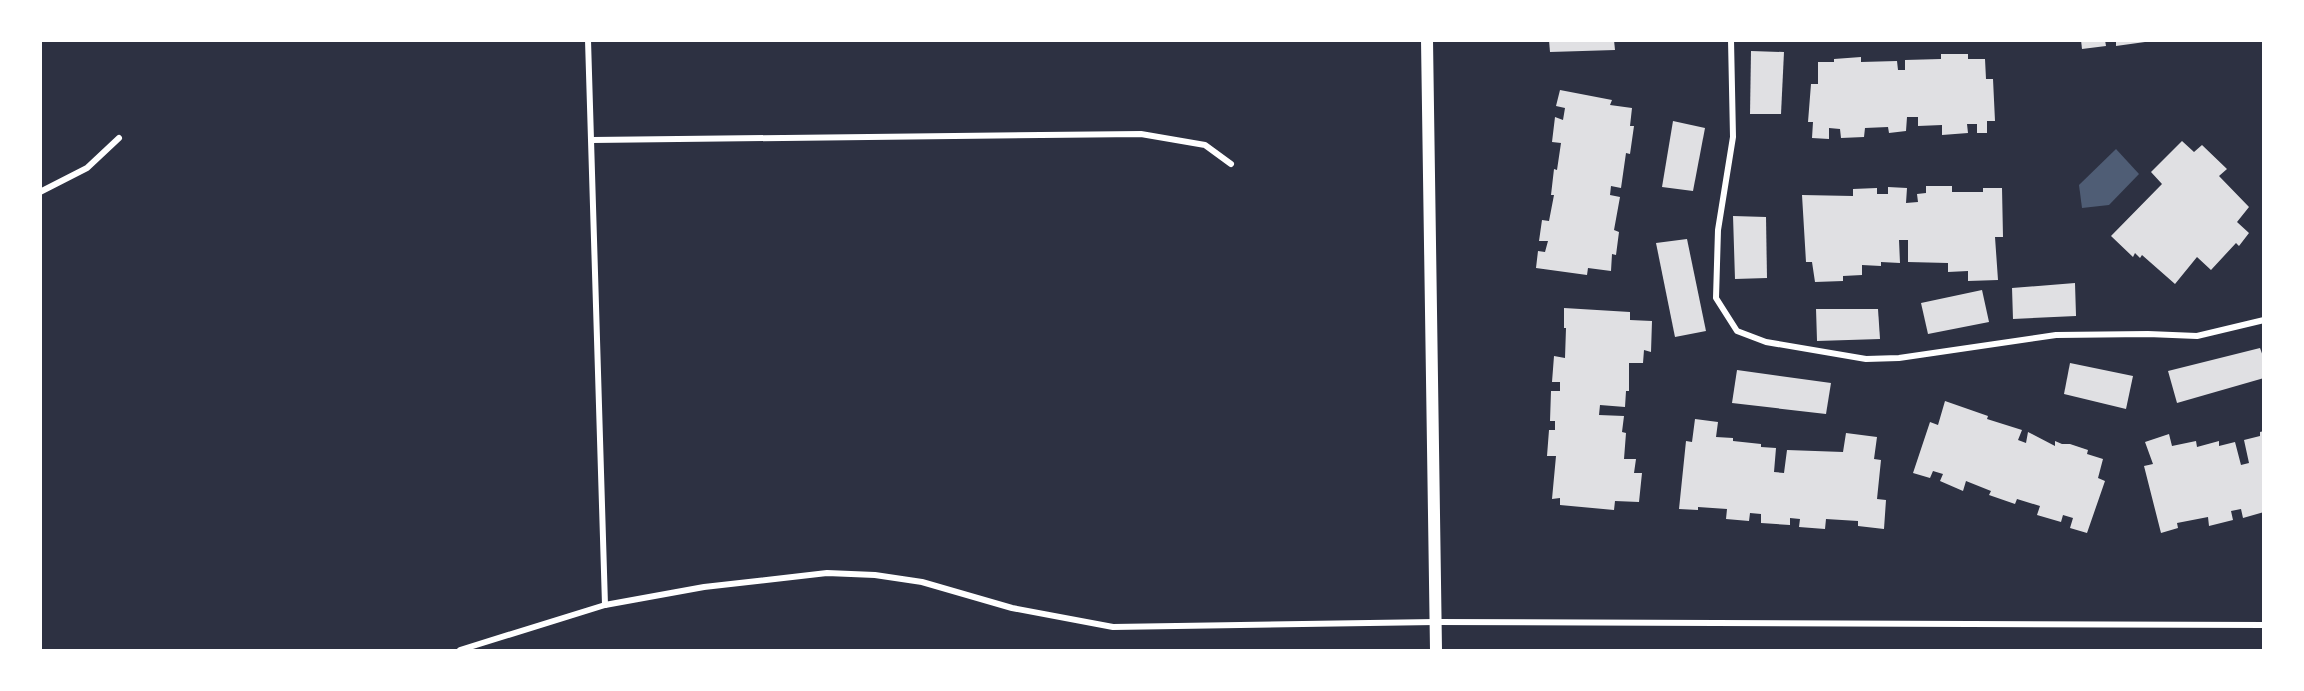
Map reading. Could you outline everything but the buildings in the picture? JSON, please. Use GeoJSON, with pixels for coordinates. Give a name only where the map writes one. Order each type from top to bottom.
{"type":"FeatureCollection","features":[{"type":"Feature","properties":{"kind":"main road"},"geometry":{"type":"LineString","coordinates":[[1427,40],[1436,651]]}},
{"type":"Feature","properties":{"kind":"street"},"geometry":{"type":"LineString","coordinates":[[588,40],[605,605]]}},
{"type":"Feature","properties":{"kind":"street"},"geometry":{"type":"LineString","coordinates":[[1731,40],[1733,137],[1718,230],[1716,298],[1737,331],[1766,342],[1866,359],[2056,335],[2197,336],[2264,320]]}},
{"type":"Feature","properties":{"kind":"street"},"geometry":{"type":"LineString","coordinates":[[591,140],[1141,134],[1205,145],[1231,164]]}},
{"type":"Feature","properties":{"kind":"street"},"geometry":{"type":"LineString","coordinates":[[40,192],[87,168],[119,138]]}},
{"type":"Feature","properties":{"kind":"street"},"geometry":{"type":"LineString","coordinates":[[460,651],[605,605],[704,587],[827,573],[875,575],[922,582],[1012,608],[1113,627],[1435,622],[2264,625]]}},
{"type":"Feature","properties":{"kind":"water"},"geometry":{"type":"Polygon","coordinates":[[[2116,149],[2139,174],[2109,205],[2082,208],[2079,185],[2116,149]]]}}]}
